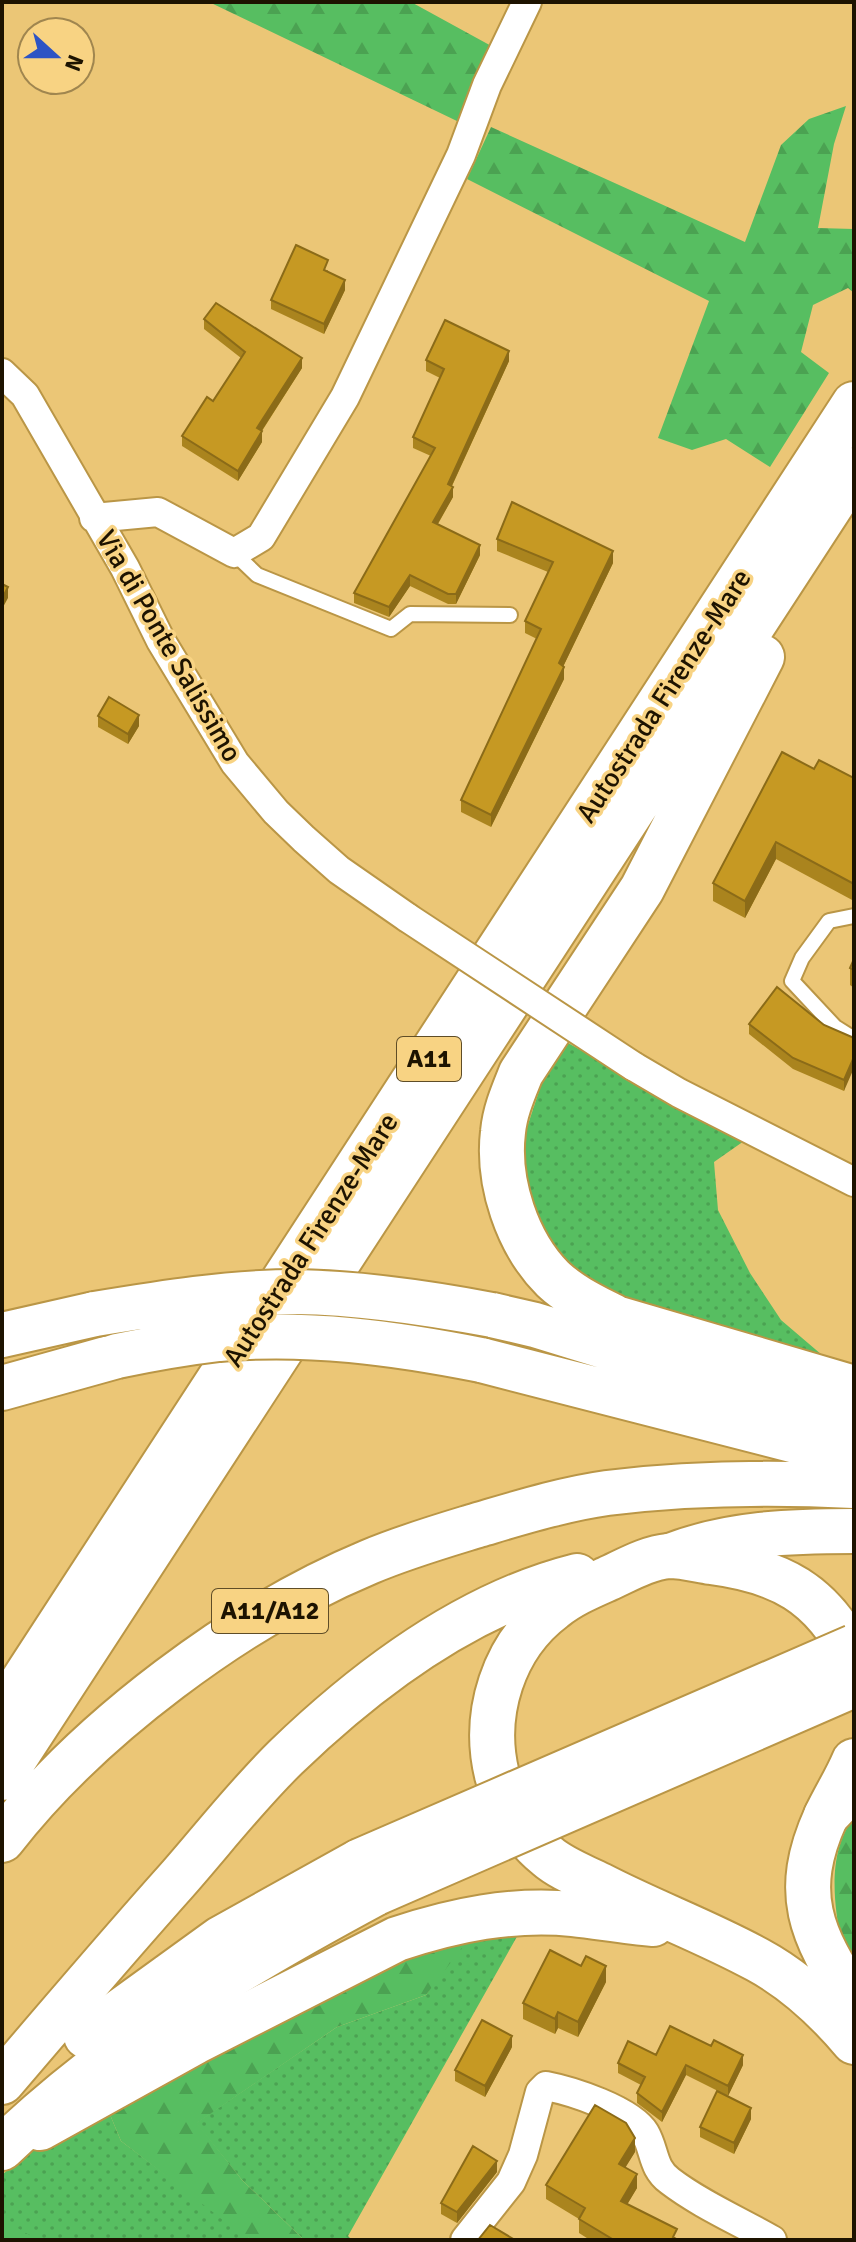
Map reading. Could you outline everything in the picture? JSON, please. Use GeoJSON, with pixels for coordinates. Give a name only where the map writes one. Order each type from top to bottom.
{"type":"FeatureCollection","features":[{"type":"Feature","properties":{"kind":"main road","name":"Autostrada Firenze-Mare"},"geometry":{"type":"LineString","coordinates":[[2,1713],[854,404]]}},
{"type":"Feature","properties":{"kind":"main road","name":"Autostrada Firenze-Mare"},"geometry":{"type":"LineString","coordinates":[[2,1778],[854,470]]}},
{"type":"Feature","properties":{"kind":"main road"},"geometry":{"type":"LineString","coordinates":[[854,484],[642,889],[521,1073],[508,1105],[502,1157],[511,1207],[522,1235],[553,1279],[582,1300],[616,1318],[854,1388]]}},
{"type":"Feature","properties":{"kind":"main road"},"geometry":{"type":"LineString","coordinates":[[2,1335],[95,1314],[184,1300],[294,1292],[411,1301],[492,1315],[550,1330],[795,1405],[854,1418]]}},
{"type":"Feature","properties":{"kind":"main road"},"geometry":{"type":"LineString","coordinates":[[2,1388],[117,1356],[220,1339],[306,1337],[366,1342],[481,1360],[854,1456]]}},
{"type":"Feature","properties":{"kind":"main road"},"geometry":{"type":"LineString","coordinates":[[2,1665],[51,1593],[173,1451]]}},
{"type":"Feature","properties":{"kind":"main road","name":"A11/A12"},"geometry":{"type":"LineString","coordinates":[[2,1840],[50,1786],[162,1685],[270,1611],[370,1561],[506,1517],[604,1494],[719,1484],[854,1486]]}},
{"type":"Feature","properties":{"kind":"main road"},"geometry":{"type":"LineString","coordinates":[[2,2082],[284,1758],[378,1678],[421,1648],[513,1598],[555,1582],[656,1560],[719,1540],[785,1533],[854,1531]]}},
{"type":"Feature","properties":{"kind":"main road"},"geometry":{"type":"LineString","coordinates":[[854,1657],[836,1625],[821,1608],[785,1581],[753,1569],[656,1560],[566,1599],[538,1622],[513,1654],[499,1685],[492,1727],[497,1772],[509,1809],[545,1855],[614,1893],[695,1928],[758,1960],[797,1985],[854,2042]]}},
{"type":"Feature","properties":{"kind":"main road"},"geometry":{"type":"LineString","coordinates":[[2,2148],[82,2076],[160,2020],[283,1944],[368,1877],[854,1647]]}},
{"type":"Feature","properties":{"kind":"main road"},"geometry":{"type":"LineString","coordinates":[[2,2105],[110,2018],[220,1939],[368,1877],[854,1685]]}},
{"type":"Feature","properties":{"kind":"main road"},"geometry":{"type":"LineString","coordinates":[[854,1761],[840,1802],[816,1844],[811,1867],[810,1919],[826,1958],[854,2000]]}},
{"type":"Feature","properties":{"kind":"main road"},"geometry":{"type":"LineString","coordinates":[[2,2148],[195,2042],[397,1939],[472,1918],[538,1913],[695,1928]]}},
{"type":"Feature","properties":{"kind":"street"},"geometry":{"type":"LineString","coordinates":[[94,518],[158,512],[234,553],[261,537],[345,397],[461,155],[487,85],[527,2]]}},
{"type":"Feature","properties":{"kind":"street","name":"Via di Ponte Salissimo"},"geometry":{"type":"LineString","coordinates":[[2,373],[25,395],[125,568],[161,641],[235,763],[276,812],[304,839],[339,870],[408,918],[633,1066],[679,1093],[854,1182]]}},
{"type":"Feature","properties":{"kind":"street"},"geometry":{"type":"LineString","coordinates":[[465,2240],[511,2182],[523,2155],[540,2092],[546,2086],[616,2111],[633,2121],[644,2131],[652,2149],[654,2164],[668,2180],[772,2240]]}},
{"type":"Feature","properties":{"kind":"lane"},"geometry":{"type":"LineString","coordinates":[[234,553],[257,575],[391,629],[410,614],[510,615]]}},
{"type":"Feature","properties":{"kind":"lane"},"geometry":{"type":"LineString","coordinates":[[854,916],[829,921],[802,958],[792,981],[835,1027],[854,1039]]}},
{"type":"Feature","properties":{"kind":"green space"},"geometry":{"type":"Polygon","coordinates":[[[209,2],[411,2],[495,48],[459,122],[209,2]]]}},
{"type":"Feature","properties":{"kind":"green space"},"geometry":{"type":"Polygon","coordinates":[[[846,106],[834,144],[818,228],[854,229],[854,293],[848,288],[813,305],[801,352],[829,373],[770,467],[726,439],[692,450],[658,438],[709,301],[467,179],[491,127],[745,242],[781,145],[809,119],[846,106]]]}},
{"type":"Feature","properties":{"kind":"green space"},"geometry":{"type":"Polygon","coordinates":[[[568,1043],[744,1141],[714,1162],[718,1210],[750,1273],[781,1320],[822,1355],[593,1289],[556,1260],[525,1210],[518,1155],[542,1082],[568,1043]]]}},
{"type":"Feature","properties":{"kind":"green space"},"geometry":{"type":"Polygon","coordinates":[[[854,1818],[854,1967],[842,1943],[836,1909],[835,1876],[840,1845],[854,1818]]]}},
{"type":"Feature","properties":{"kind":"green space"},"geometry":{"type":"Polygon","coordinates":[[[468,1931],[519,1933],[348,2236],[352,2240],[304,2240],[242,2180],[196,2123],[337,2027],[426,1995],[468,1931]]]}},
{"type":"Feature","properties":{"kind":"green space"},"geometry":{"type":"Polygon","coordinates":[[[468,1931],[464,1945],[426,1995],[337,2027],[197,2123],[242,2180],[304,2240],[252,2240],[121,2141],[106,2105],[296,2003],[468,1931]]]}},
{"type":"Feature","properties":{"kind":"green space"},"geometry":{"type":"Polygon","coordinates":[[[106,2105],[121,2141],[252,2240],[2,2240],[2,2175],[27,2153],[106,2105]]]}},
{"type":"Feature","properties":{"kind":"green space"},"geometry":{"type":"Polygon","coordinates":[[[2,2219],[38,2240],[2,2240],[2,2219]]]}},
{"type":"Feature","properties":{"kind":"building"},"geometry":{"type":"Polygon","coordinates":[[[296,245],[328,260],[324,270],[345,280],[324,324],[271,300],[296,245]]]}},
{"type":"Feature","properties":{"kind":"building"},"geometry":{"type":"Polygon","coordinates":[[[216,303],[302,358],[257,428],[262,431],[238,471],[182,436],[207,397],[213,401],[245,352],[204,319],[216,303]]]}},
{"type":"Feature","properties":{"kind":"building"},"geometry":{"type":"Polygon","coordinates":[[[445,320],[509,351],[448,484],[453,487],[433,522],[480,545],[456,594],[448,594],[410,575],[389,607],[354,593],[435,448],[413,437],[444,369],[426,360],[445,320]]]}},
{"type":"Feature","properties":{"kind":"building"},"geometry":{"type":"Polygon","coordinates":[[[512,502],[613,551],[559,663],[564,667],[491,815],[461,800],[541,629],[525,621],[553,562],[497,539],[512,502]]]}},
{"type":"Feature","properties":{"kind":"building"},"geometry":{"type":"Polygon","coordinates":[[[2,584],[8,587],[2,599],[2,584]]]}},
{"type":"Feature","properties":{"kind":"building"},"geometry":{"type":"Polygon","coordinates":[[[109,697],[139,715],[128,734],[98,716],[109,697]]]}},
{"type":"Feature","properties":{"kind":"building"},"geometry":{"type":"Polygon","coordinates":[[[782,752],[814,769],[819,760],[854,778],[854,884],[776,842],[745,901],[713,883],[782,752]]]}},
{"type":"Feature","properties":{"kind":"building"},"geometry":{"type":"Polygon","coordinates":[[[777,987],[824,1025],[854,1038],[854,1057],[844,1080],[793,1058],[749,1024],[777,987]]]}},
{"type":"Feature","properties":{"kind":"building"},"geometry":{"type":"Polygon","coordinates":[[[550,1950],[581,1966],[586,1956],[606,1966],[578,2022],[558,2012],[555,2019],[523,2003],[550,1950]]]}},
{"type":"Feature","properties":{"kind":"building"},"geometry":{"type":"Polygon","coordinates":[[[482,2020],[512,2036],[485,2086],[455,2070],[482,2020]]]}},
{"type":"Feature","properties":{"kind":"building"},"geometry":{"type":"Polygon","coordinates":[[[670,2026],[711,2046],[714,2040],[743,2055],[728,2086],[686,2065],[662,2112],[637,2093],[645,2077],[618,2063],[628,2041],[656,2055],[670,2026]]]}},
{"type":"Feature","properties":{"kind":"building"},"geometry":{"type":"Polygon","coordinates":[[[717,2091],[751,2108],[734,2143],[700,2127],[717,2091]]]}},
{"type":"Feature","properties":{"kind":"building"},"geometry":{"type":"Polygon","coordinates":[[[595,2105],[626,2123],[635,2138],[619,2164],[637,2174],[621,2201],[677,2229],[673,2237],[678,2240],[614,2240],[579,2219],[585,2208],[546,2185],[595,2105]]]}},
{"type":"Feature","properties":{"kind":"building"},"geometry":{"type":"Polygon","coordinates":[[[473,2146],[497,2161],[457,2212],[441,2203],[473,2146]]]}},
{"type":"Feature","properties":{"kind":"building"},"geometry":{"type":"Polygon","coordinates":[[[490,2225],[515,2240],[478,2240],[490,2225]]]}}]}
